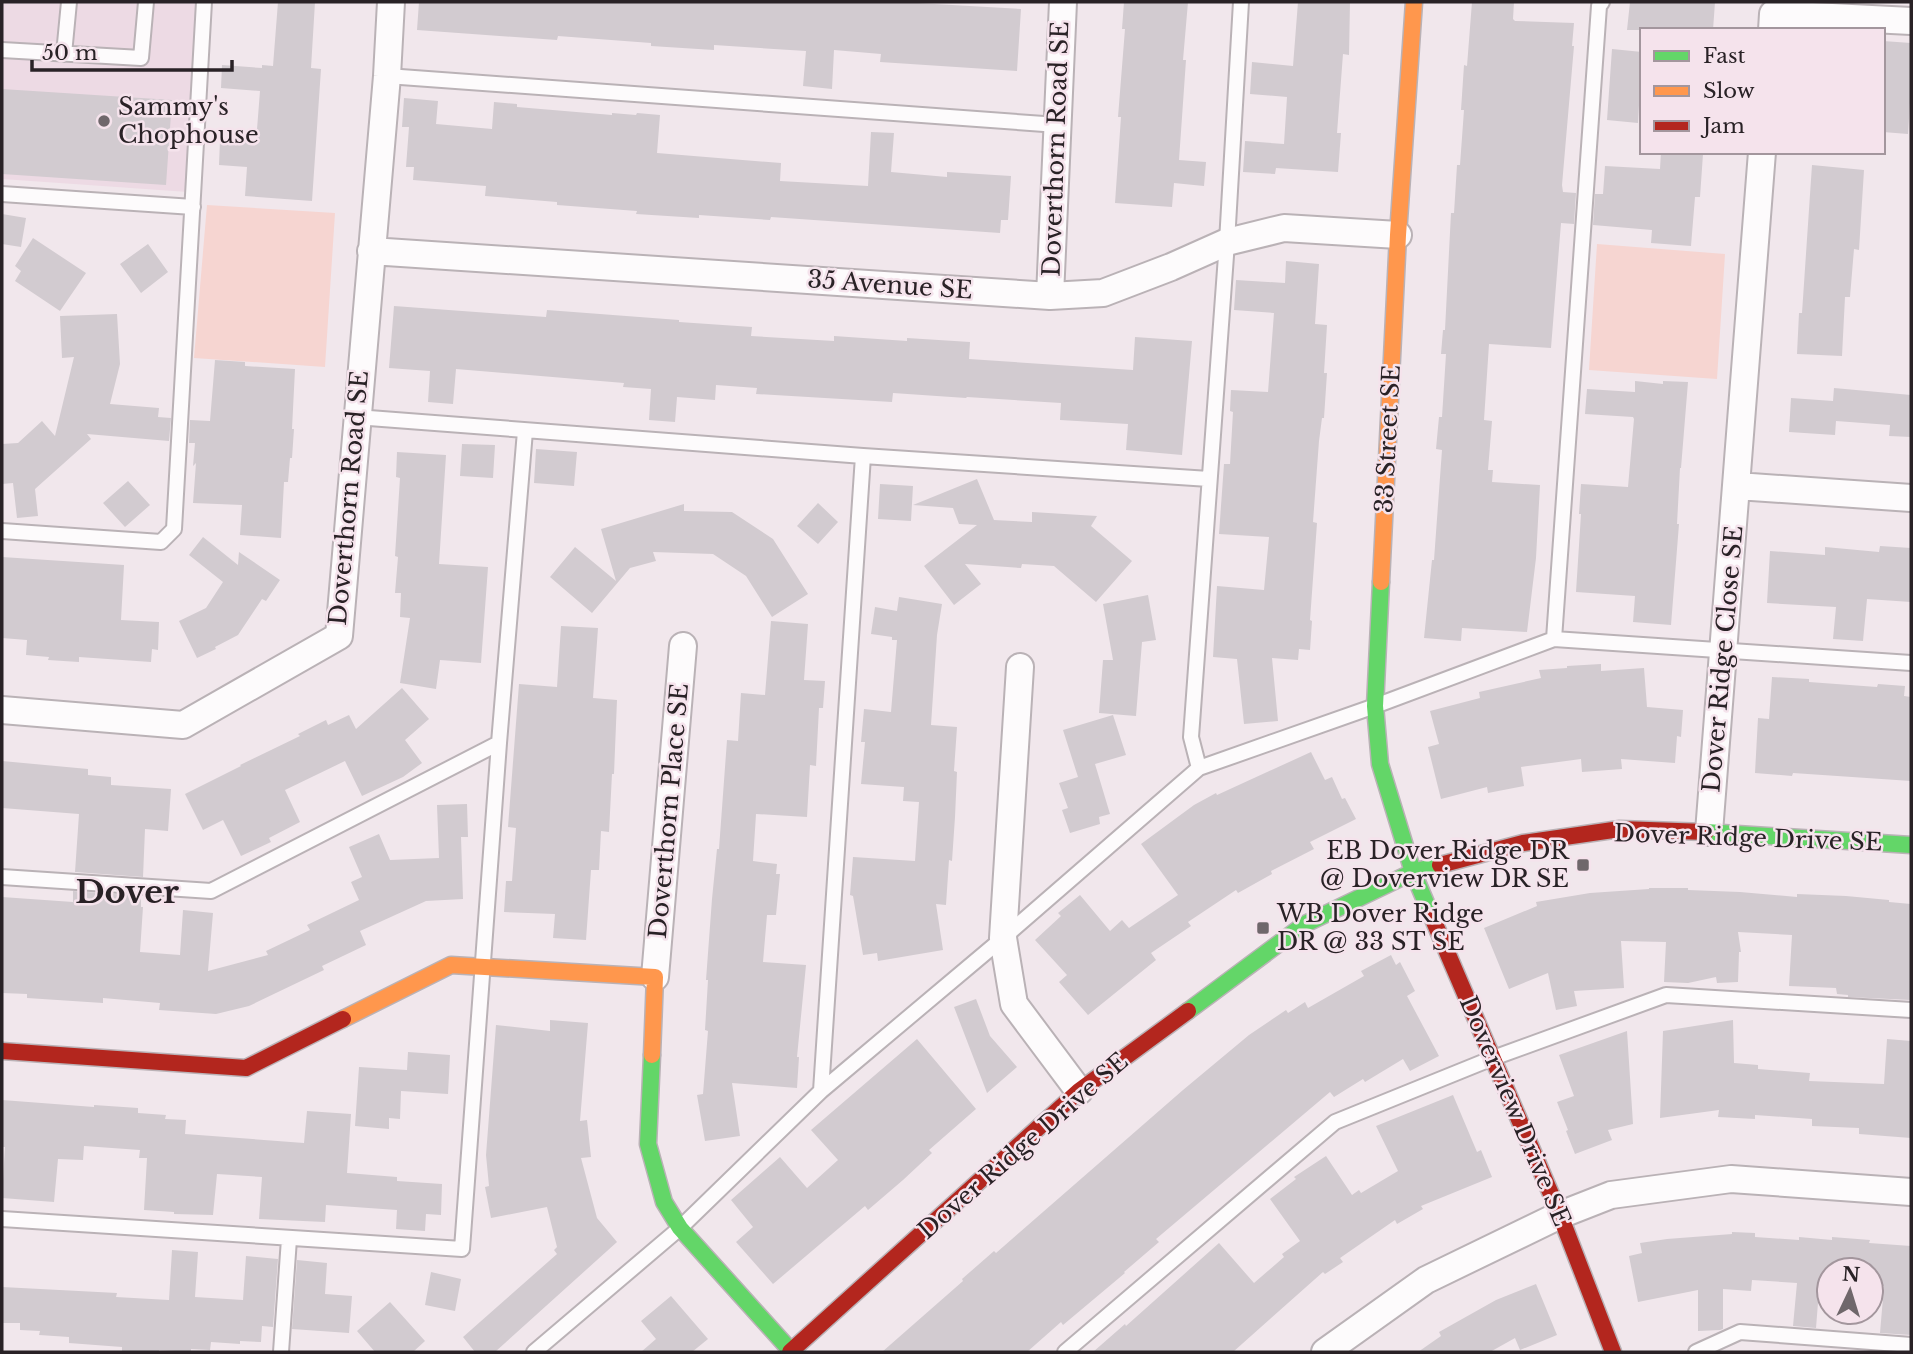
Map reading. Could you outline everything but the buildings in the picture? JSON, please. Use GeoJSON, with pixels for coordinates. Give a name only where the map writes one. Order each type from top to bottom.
{"type":"FeatureCollection","features":[{"type":"Feature","properties":{"kind":"street","name":"Doverthorn Road SE"},"geometry":{"type":"LineString","coordinates":[[2,710],[183,724],[339,636],[391,2]]}},
{"type":"Feature","properties":{"kind":"street","name":"Doverthorn Road SE"},"geometry":{"type":"LineString","coordinates":[[1050,296],[1063,2]]}},
{"type":"Feature","properties":{"kind":"street","name":"33 Street SE"},"geometry":{"type":"LineString","coordinates":[[1413,872],[1380,764],[1375,706],[1398,235],[1414,2]]}},
{"type":"Feature","properties":{"kind":"street"},"geometry":{"type":"LineString","coordinates":[[1768,15],[1911,21]]}},
{"type":"Feature","properties":{"kind":"street","name":"Dover Ridge Close SE"},"geometry":{"type":"LineString","coordinates":[[1709,832],[1762,154]]}},
{"type":"Feature","properties":{"kind":"street","name":"35 Avenue SE"},"geometry":{"type":"LineString","coordinates":[[371,251],[1050,296],[1104,293],[1227,242],[1284,228],[1398,235]]}},
{"type":"Feature","properties":{"kind":"street"},"geometry":{"type":"LineString","coordinates":[[1737,486],[1911,498]]}},
{"type":"Feature","properties":{"kind":"street","name":"Doverthorn Place SE"},"geometry":{"type":"LineString","coordinates":[[654,976],[683,646]]}},
{"type":"Feature","properties":{"kind":"street"},"geometry":{"type":"LineString","coordinates":[[1020,667],[1003,938],[1014,1004],[1079,1091]]}},
{"type":"Feature","properties":{"kind":"street","name":"Dover Ridge Drive SE"},"geometry":{"type":"LineString","coordinates":[[791,1352],[1079,1091],[1305,925],[1413,872],[1524,843],[1620,829],[1911,845]]}},
{"type":"Feature","properties":{"kind":"street","name":"Doverview Drive SE"},"geometry":{"type":"LineString","coordinates":[[1413,872],[1560,1215],[1613,1352]]}},
{"type":"Feature","properties":{"kind":"street"},"geometry":{"type":"LineString","coordinates":[[2,1051],[246,1068],[451,965],[654,976],[648,1144],[664,1202],[680,1228],[791,1352]]}},
{"type":"Feature","properties":{"kind":"street"},"geometry":{"type":"LineString","coordinates":[[1325,1352],[1426,1280],[1560,1215],[1611,1195],[1731,1179],[1911,1192]]}},
{"type":"Feature","properties":{"kind":"lane"},"geometry":{"type":"LineString","coordinates":[[64,54],[69,2]]}},
{"type":"Feature","properties":{"kind":"lane"},"geometry":{"type":"LineString","coordinates":[[2,50],[141,58],[146,2]]}},
{"type":"Feature","properties":{"kind":"lane"},"geometry":{"type":"LineString","coordinates":[[2,531],[161,542],[174,529],[204,2]]}},
{"type":"Feature","properties":{"kind":"lane"},"geometry":{"type":"LineString","coordinates":[[1199,768],[1191,737],[1227,242],[1241,2]]}},
{"type":"Feature","properties":{"kind":"lane"},"geometry":{"type":"LineString","coordinates":[[1554,639],[1599,6],[1602,2]]}},
{"type":"Feature","properties":{"kind":"lane"},"geometry":{"type":"LineString","coordinates":[[387,76],[1058,125]]}},
{"type":"Feature","properties":{"kind":"lane"},"geometry":{"type":"LineString","coordinates":[[2,194],[193,207]]}},
{"type":"Feature","properties":{"kind":"lane"},"geometry":{"type":"LineString","coordinates":[[356,417],[863,456],[1209,479]]}},
{"type":"Feature","properties":{"kind":"lane"},"geometry":{"type":"LineString","coordinates":[[2,1219],[462,1249],[525,431]]}},
{"type":"Feature","properties":{"kind":"lane"},"geometry":{"type":"LineString","coordinates":[[821,1091],[863,456]]}},
{"type":"Feature","properties":{"kind":"lane"},"geometry":{"type":"LineString","coordinates":[[534,1352],[680,1228],[821,1091],[1199,768],[1554,639],[1911,663]]}},
{"type":"Feature","properties":{"kind":"lane"},"geometry":{"type":"LineString","coordinates":[[2,877],[211,891],[499,743]]}},
{"type":"Feature","properties":{"kind":"lane"},"geometry":{"type":"LineString","coordinates":[[1065,1352],[1335,1122],[1493,1058],[1666,995],[1911,1010]]}},
{"type":"Feature","properties":{"kind":"lane"},"geometry":{"type":"LineString","coordinates":[[281,1352],[289,1239]]}},
{"type":"Feature","properties":{"kind":"lane"},"geometry":{"type":"LineString","coordinates":[[1696,1352],[1740,1332],[1911,1345]]}},
{"type":"Feature","properties":{"kind":"shaded area"},"geometry":{"type":"Polygon","coordinates":[[[2,2],[197,2],[188,192],[2,179],[2,2]]]}},
{"type":"Feature","properties":{"kind":"shaded area"},"geometry":{"type":"Polygon","coordinates":[[[207,205],[335,213],[325,367],[194,358],[207,205]]]}},
{"type":"Feature","properties":{"kind":"shaded area"},"geometry":{"type":"Polygon","coordinates":[[[1597,244],[1725,254],[1717,379],[1589,370],[1597,244]]]}},
{"type":"Feature","properties":{"kind":"traffic: fast"},"geometry":{"type":"LineString","coordinates":[[1381,582],[1375,706],[1380,764],[1413,872],[1432,917]]}},
{"type":"Feature","properties":{"kind":"traffic: fast"},"geometry":{"type":"LineString","coordinates":[[1706,832],[1911,845]]}},
{"type":"Feature","properties":{"kind":"traffic: fast"},"geometry":{"type":"LineString","coordinates":[[1188,1011],[1305,924],[1413,872],[1440,865]]}},
{"type":"Feature","properties":{"kind":"traffic: fast"},"geometry":{"type":"LineString","coordinates":[[652,1055],[648,1144],[664,1202],[680,1228],[791,1351]]}},
{"type":"Feature","properties":{"kind":"traffic: slow"},"geometry":{"type":"LineString","coordinates":[[1381,582],[1398,235],[1414,2]]}},
{"type":"Feature","properties":{"kind":"traffic: slow"},"geometry":{"type":"LineString","coordinates":[[343,1019],[451,965],[655,977],[652,1055]]}},
{"type":"Feature","properties":{"kind":"traffic: jam"},"geometry":{"type":"LineString","coordinates":[[1440,865],[1523,843],[1620,829],[1706,832]]}},
{"type":"Feature","properties":{"kind":"traffic: jam"},"geometry":{"type":"LineString","coordinates":[[1432,917],[1560,1215],[1613,1352]]}},
{"type":"Feature","properties":{"kind":"traffic: jam"},"geometry":{"type":"LineString","coordinates":[[790,1352],[1079,1091],[1188,1011]]}},
{"type":"Feature","properties":{"kind":"traffic: jam"},"geometry":{"type":"LineString","coordinates":[[2,1051],[246,1068],[343,1019]]}},
{"type":"Feature","properties":{"kind":"place","name":"Sammy's Chophouse"},"geometry":{"type":"Point","coordinates":[104,121]}},
{"type":"Feature","properties":{"kind":"place","name":"EB Dover Ridge DR @ Doverview DR SE"},"geometry":{"type":"Point","coordinates":[1583,865]}},
{"type":"Feature","properties":{"kind":"place","name":"WB Dover Ridge DR @ 33 ST SE"},"geometry":{"type":"Point","coordinates":[1263,928]}},
{"type":"Feature","properties":{"kind":"district","name":"Dover"},"geometry":{"type":"Point","coordinates":[127,892]}}]}
